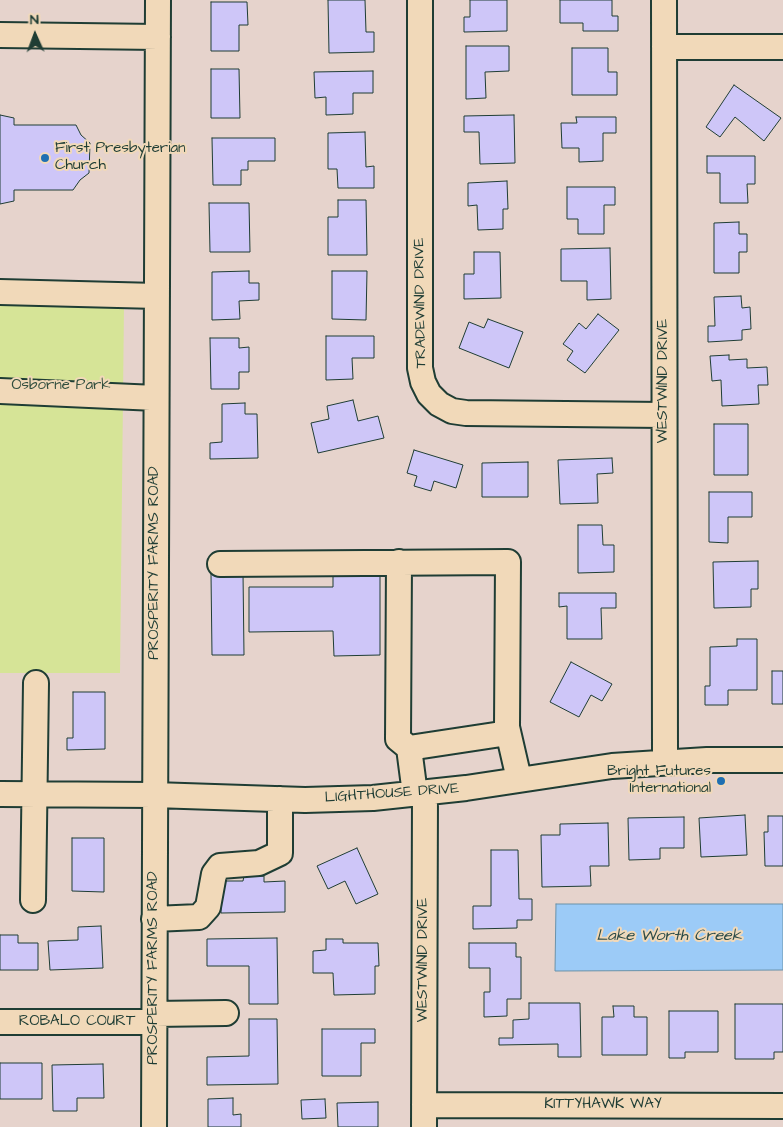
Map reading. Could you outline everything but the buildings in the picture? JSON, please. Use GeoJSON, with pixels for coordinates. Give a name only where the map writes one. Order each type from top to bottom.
{"type":"FeatureCollection","features":[{"type":"Feature","properties":{"kind":"street","name":"PROSPERITY FARMS ROAD"},"geometry":{"type":"LineString","coordinates":[[154,1127],[158,0]]}},
{"type":"Feature","properties":{"kind":"street","name":"TRADEWIND DRIVE"},"geometry":{"type":"LineString","coordinates":[[420,0],[420,368],[423,382],[429,394],[439,404],[452,411],[466,413],[664,415]]}},
{"type":"Feature","properties":{"kind":"street","name":"WESTWIND DRIVE"},"geometry":{"type":"LineString","coordinates":[[664,0],[665,762]]}},
{"type":"Feature","properties":{"kind":"street"},"geometry":{"type":"LineString","coordinates":[[0,35],[158,37]]}},
{"type":"Feature","properties":{"kind":"street"},"geometry":{"type":"LineString","coordinates":[[664,47],[783,47]]}},
{"type":"Feature","properties":{"kind":"street"},"geometry":{"type":"LineString","coordinates":[[0,292],[157,296]]}},
{"type":"Feature","properties":{"kind":"street"},"geometry":{"type":"LineString","coordinates":[[0,391],[156,398]]}},
{"type":"Feature","properties":{"kind":"street"},"geometry":{"type":"LineString","coordinates":[[400,562],[398,739],[409,748],[508,733]]}},
{"type":"Feature","properties":{"kind":"street"},"geometry":{"type":"LineString","coordinates":[[220,564],[508,562],[508,733],[519,779]]}},
{"type":"Feature","properties":{"kind":"street"},"geometry":{"type":"LineString","coordinates":[[33,900],[36,682]]}},
{"type":"Feature","properties":{"kind":"street","name":"WESTWIND DRIVE"},"geometry":{"type":"LineString","coordinates":[[409,748],[420,794],[424,1116]]}},
{"type":"Feature","properties":{"kind":"street","name":"LIGHTHOUSE DRIVE"},"geometry":{"type":"LineString","coordinates":[[0,794],[154,795],[280,799],[373,798],[420,794],[519,779],[665,762],[783,760]]}},
{"type":"Feature","properties":{"kind":"street"},"geometry":{"type":"LineString","coordinates":[[154,919],[199,917],[208,907],[214,874],[220,866],[259,862],[280,853],[280,799]]}},
{"type":"Feature","properties":{"kind":"street","name":"ROBALO COURT"},"geometry":{"type":"LineString","coordinates":[[0,1022],[154,1018],[226,1013]]}},
{"type":"Feature","properties":{"kind":"street","name":"KITTYHAWK WAY"},"geometry":{"type":"LineString","coordinates":[[424,1116],[783,1106]]}},
{"type":"Feature","properties":{"kind":"green space","name":"Osborne Park"},"geometry":{"type":"Polygon","coordinates":[[[0,303],[124,305],[120,673],[0,673],[0,303]]]}},
{"type":"Feature","properties":{"kind":"water","name":"Lake Worth Creek"},"geometry":{"type":"Polygon","coordinates":[[[556,904],[783,904],[783,970],[555,971],[556,904]]]}},
{"type":"Feature","properties":{"kind":"place","name":"First Presbyterian Church"},"geometry":{"type":"Point","coordinates":[45,158]}},
{"type":"Feature","properties":{"kind":"place","name":"Bright Futures International"},"geometry":{"type":"Point","coordinates":[721,781]}}]}
